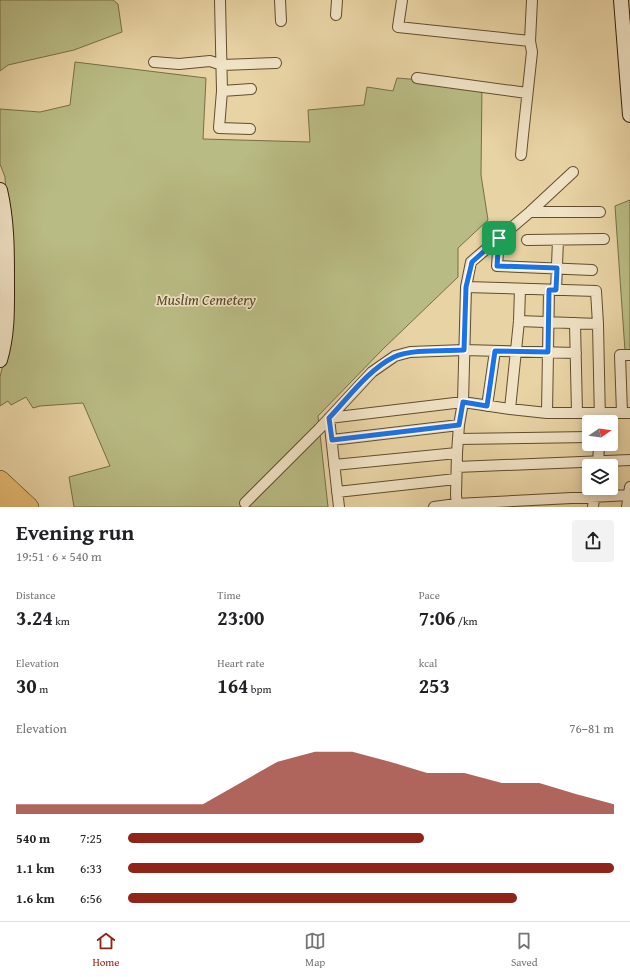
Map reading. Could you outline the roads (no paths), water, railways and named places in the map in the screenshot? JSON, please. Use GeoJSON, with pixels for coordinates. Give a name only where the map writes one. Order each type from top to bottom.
{"type":"FeatureCollection","features":[{"type":"Feature","properties":{"kind":"highway"},"geometry":{"type":"LineString","coordinates":[[0,480],[29,507]]}},
{"type":"Feature","properties":{"kind":"highway"},"geometry":{"type":"LineString","coordinates":[[0,500],[7,507]]}},
{"type":"Feature","properties":{"kind":"street"},"geometry":{"type":"LineString","coordinates":[[220,0],[222,92],[219,128],[250,129]]}},
{"type":"Feature","properties":{"kind":"street"},"geometry":{"type":"LineString","coordinates":[[280,0],[281,21]]}},
{"type":"Feature","properties":{"kind":"street"},"geometry":{"type":"LineString","coordinates":[[336,0],[336,15]]}},
{"type":"Feature","properties":{"kind":"street"},"geometry":{"type":"LineString","coordinates":[[402,0],[398,27],[530,41]]}},
{"type":"Feature","properties":{"kind":"street"},"geometry":{"type":"LineString","coordinates":[[521,155],[532,52],[530,41],[532,0]]}},
{"type":"Feature","properties":{"kind":"street"},"geometry":{"type":"LineString","coordinates":[[621,0],[630,115]]}},
{"type":"Feature","properties":{"kind":"street"},"geometry":{"type":"LineString","coordinates":[[154,62],[184,64],[210,61],[222,65],[276,63]]}},
{"type":"Feature","properties":{"kind":"street"},"geometry":{"type":"LineString","coordinates":[[417,78],[527,93]]}},
{"type":"Feature","properties":{"kind":"street"},"geometry":{"type":"LineString","coordinates":[[222,92],[251,89]]}},
{"type":"Feature","properties":{"kind":"street"},"geometry":{"type":"LineString","coordinates":[[457,506],[457,453],[459,425],[463,402],[466,287],[472,262],[530,212],[573,172]]}},
{"type":"Feature","properties":{"kind":"street"},"geometry":{"type":"LineString","coordinates":[[0,190],[5,216],[7,316],[0,360]]}},
{"type":"Feature","properties":{"kind":"street"},"geometry":{"type":"LineString","coordinates":[[530,212],[600,212]]}},
{"type":"Feature","properties":{"kind":"street"},"geometry":{"type":"LineString","coordinates":[[499,238],[497,266],[592,270]]}},
{"type":"Feature","properties":{"kind":"street"},"geometry":{"type":"LineString","coordinates":[[527,240],[604,239]]}},
{"type":"Feature","properties":{"kind":"street"},"geometry":{"type":"LineString","coordinates":[[547,413],[548,322],[552,290],[557,268],[558,240]]}},
{"type":"Feature","properties":{"kind":"street"},"geometry":{"type":"LineString","coordinates":[[466,287],[596,291],[600,415]]}},
{"type":"Feature","properties":{"kind":"street"},"geometry":{"type":"LineString","coordinates":[[510,410],[519,321],[520,289]]}},
{"type":"Feature","properties":{"kind":"street"},"geometry":{"type":"LineString","coordinates":[[519,321],[598,324]]}},
{"type":"Feature","properties":{"kind":"street"},"geometry":{"type":"LineString","coordinates":[[575,323],[577,413]]}},
{"type":"Feature","properties":{"kind":"street"},"geometry":{"type":"LineString","coordinates":[[245,503],[372,372],[395,356],[410,352],[464,350],[576,352]]}},
{"type":"Feature","properties":{"kind":"street"},"geometry":{"type":"LineString","coordinates":[[487,406],[495,351]]}},
{"type":"Feature","properties":{"kind":"street"},"geometry":{"type":"LineString","coordinates":[[613,415],[626,413],[620,355],[630,355]]}},
{"type":"Feature","properties":{"kind":"street"},"geometry":{"type":"LineString","coordinates":[[329,418],[463,402],[510,410],[547,413],[577,413],[588,415]]}},
{"type":"Feature","properties":{"kind":"street"},"geometry":{"type":"LineString","coordinates":[[329,418],[339,507]]}},
{"type":"Feature","properties":{"kind":"street"},"geometry":{"type":"LineString","coordinates":[[332,440],[459,425]]}},
{"type":"Feature","properties":{"kind":"street"},"geometry":{"type":"LineString","coordinates":[[459,439],[582,437]]}},
{"type":"Feature","properties":{"kind":"street"},"geometry":{"type":"LineString","coordinates":[[334,465],[457,453]]}},
{"type":"Feature","properties":{"kind":"street"},"geometry":{"type":"LineString","coordinates":[[618,461],[630,460]]}},
{"type":"Feature","properties":{"kind":"street"},"geometry":{"type":"LineString","coordinates":[[457,467],[582,463]]}},
{"type":"Feature","properties":{"kind":"street"},"geometry":{"type":"LineString","coordinates":[[337,492],[456,479]]}},
{"type":"Feature","properties":{"kind":"street"},"geometry":{"type":"LineString","coordinates":[[434,507],[594,497],[630,492],[627,507]]}},
{"type":"Feature","properties":{"kind":"park label","name":"Muslim Cemetery"},"geometry":{"type":"Point","coordinates":[206,300]}}]}
